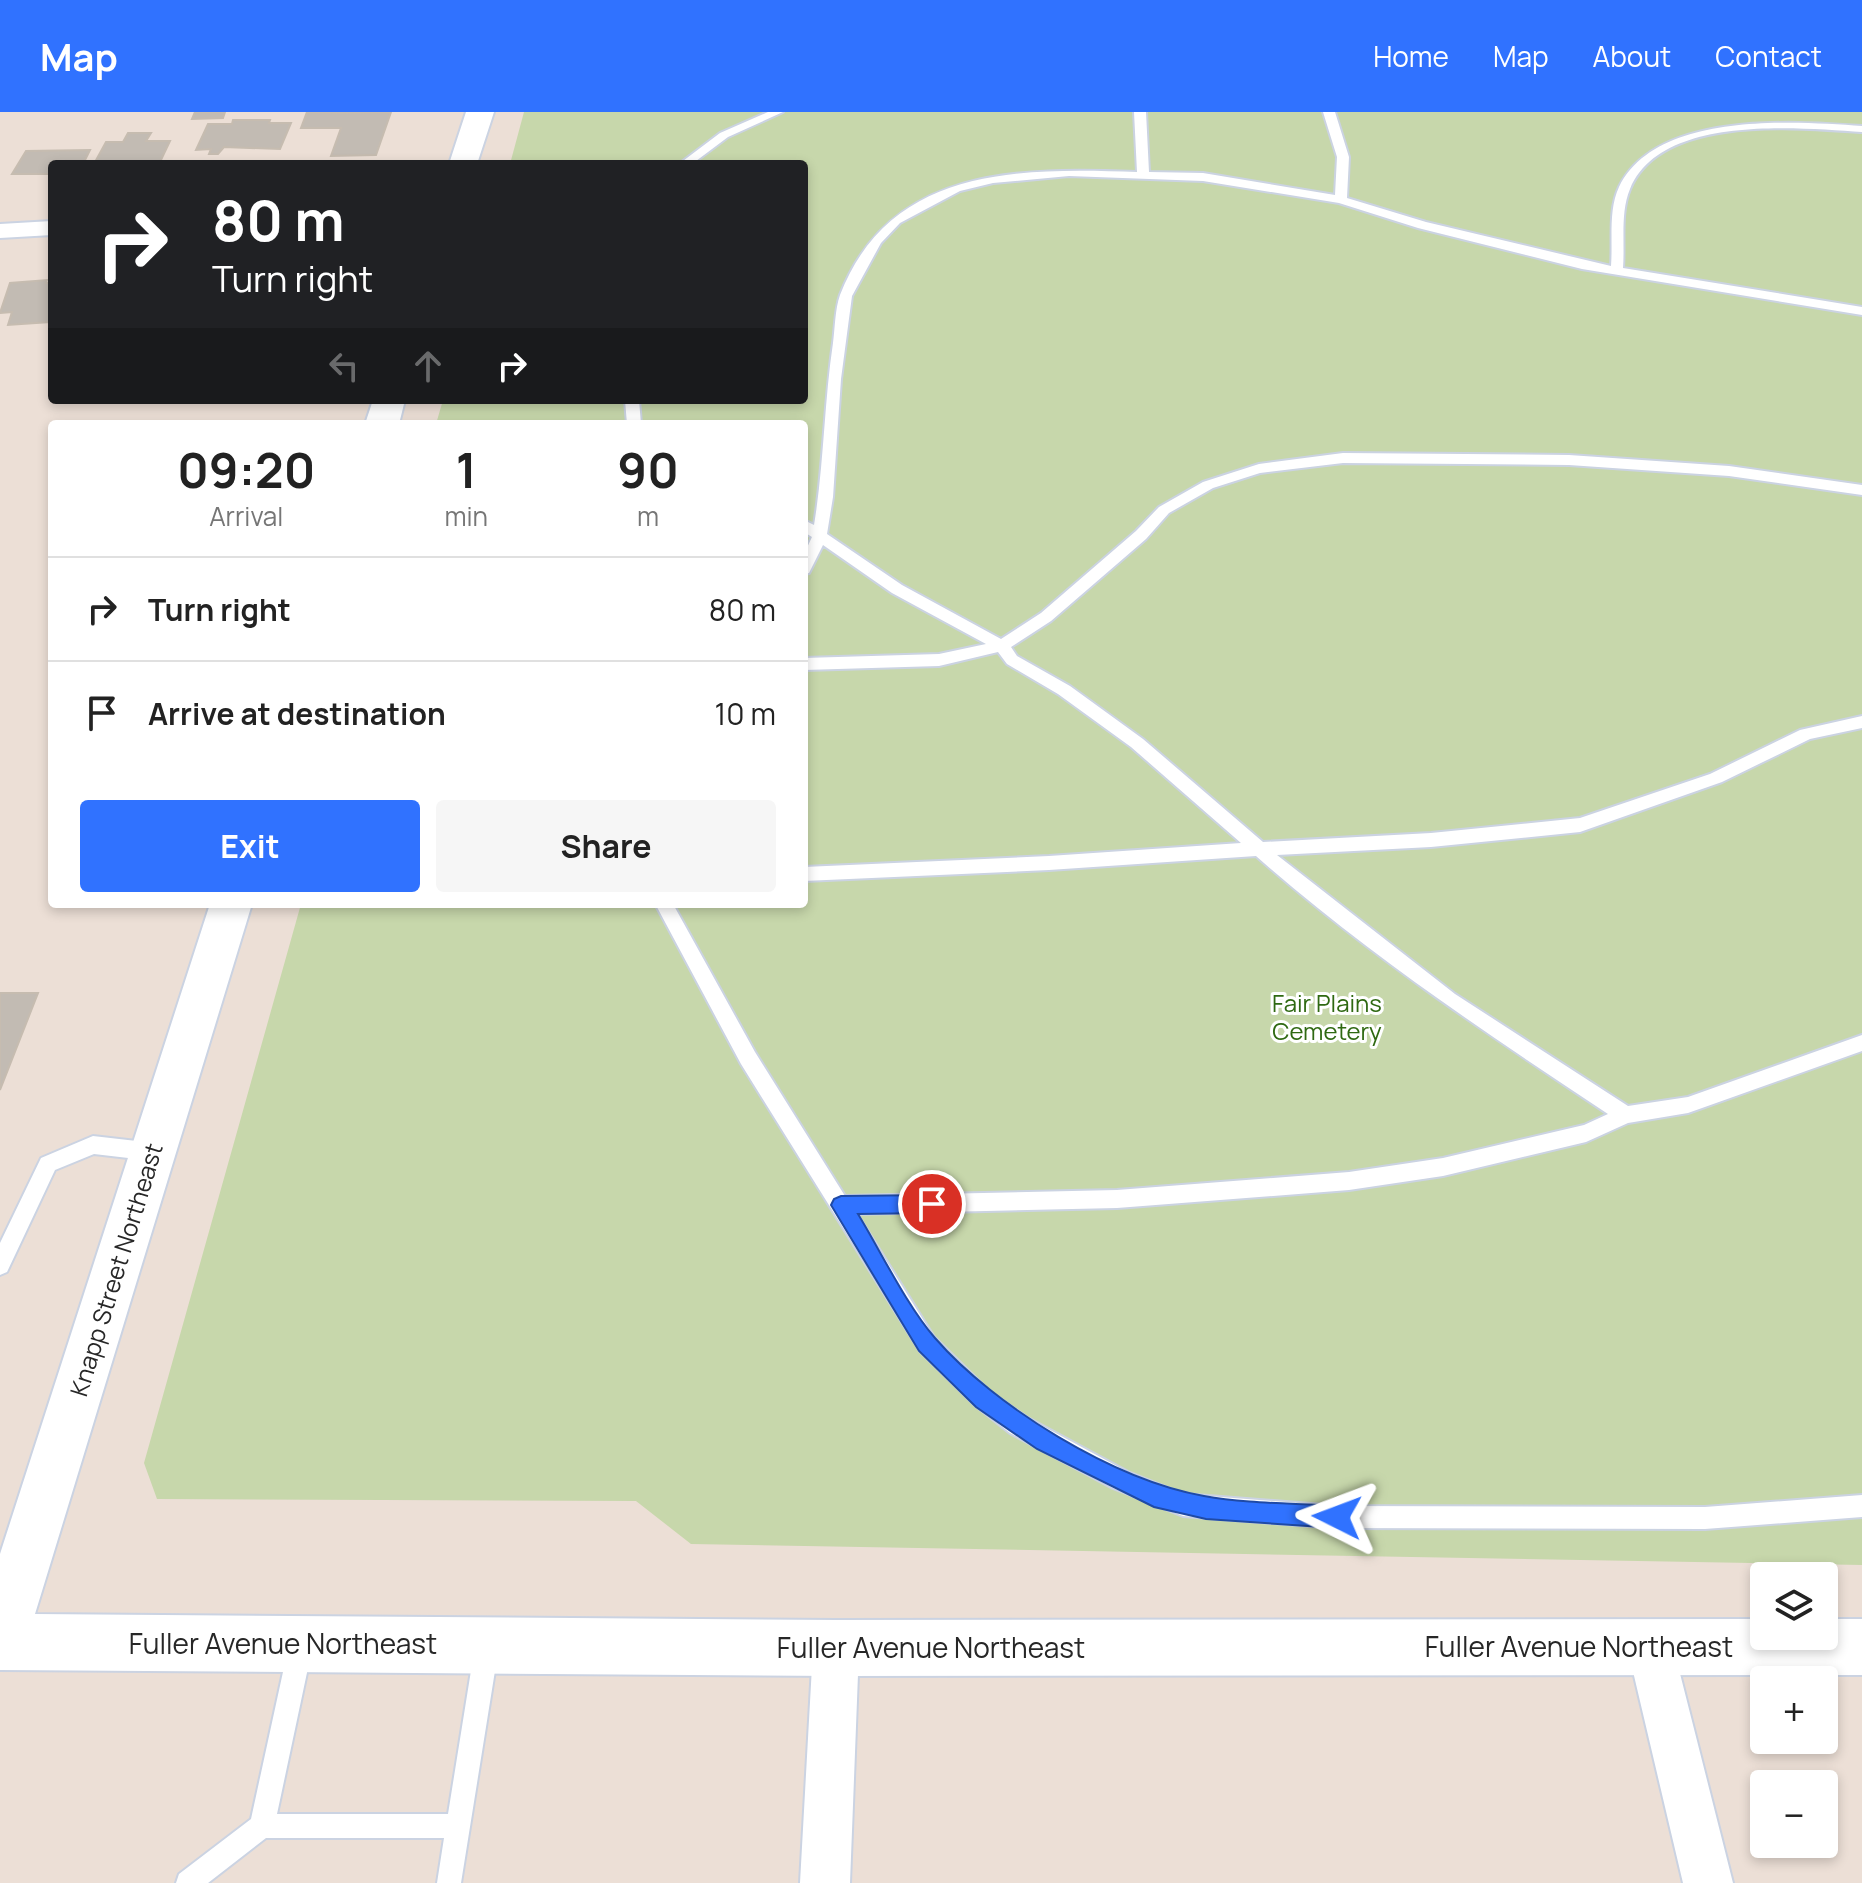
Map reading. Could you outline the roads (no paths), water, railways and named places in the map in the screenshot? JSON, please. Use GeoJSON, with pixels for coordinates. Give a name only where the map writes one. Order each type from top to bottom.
{"type":"FeatureCollection","features":[{"type":"Feature","properties":{"kind":"main road"},"geometry":{"type":"LineString","coordinates":[[464,160],[480,112]]}},
{"type":"Feature","properties":{"kind":"main road","name":"Knapp Street Northeast"},"geometry":{"type":"LineString","coordinates":[[0,1635],[230,908]]}},
{"type":"Feature","properties":{"kind":"main road","name":"Fuller Avenue Northeast"},"geometry":{"type":"LineString","coordinates":[[0,1642],[836,1648],[1862,1647]]}},
{"type":"Feature","properties":{"kind":"street"},"geometry":{"type":"LineString","coordinates":[[0,231],[48,228]]}},
{"type":"Feature","properties":{"kind":"street"},"geometry":{"type":"LineString","coordinates":[[1650,1646],[1708,1883]]}},
{"type":"Feature","properties":{"kind":"street"},"geometry":{"type":"LineString","coordinates":[[825,1883],[836,1648]]}},
{"type":"Feature","properties":{"kind":"lane"},"geometry":{"type":"LineString","coordinates":[[690,160],[724,135],[777,112]]}},
{"type":"Feature","properties":{"kind":"lane"},"geometry":{"type":"LineString","coordinates":[[1140,112],[1143,174]]}},
{"type":"Feature","properties":{"kind":"lane"},"geometry":{"type":"LineString","coordinates":[[1329,112],[1343,157],[1341,200]]}},
{"type":"Feature","properties":{"kind":"lane"},"geometry":{"type":"LineString","coordinates":[[1617,271],[1618,221],[1624,189],[1637,165],[1664,146],[1680,139],[1750,127],[1862,129]]}},
{"type":"Feature","properties":{"kind":"lane"},"geometry":{"type":"LineString","coordinates":[[808,560],[820,535],[826,497],[834,379],[846,296],[876,241],[896,220],[956,188],[993,179],[1040,175],[1143,174],[1203,177],[1341,200],[1422,225],[1617,271],[1862,311]]}},
{"type":"Feature","properties":{"kind":"lane"},"geometry":{"type":"LineString","coordinates":[[808,664],[939,660],[1002,646],[1046,617],[1141,535],[1164,510],[1208,485],[1259,469],[1343,458],[1594,461],[1729,471],[1862,490]]}},
{"type":"Feature","properties":{"kind":"lane"},"geometry":{"type":"LineString","coordinates":[[808,528],[897,589],[1002,646],[1012,660],[1064,690],[1137,743],[1259,850],[1449,999],[1626,1115]]}},
{"type":"Feature","properties":{"kind":"lane"},"geometry":{"type":"LineString","coordinates":[[808,874],[1472,837],[1580,825],[1716,778],[1806,734],[1862,722]]}},
{"type":"Feature","properties":{"kind":"lane"},"geometry":{"type":"LineString","coordinates":[[666,908],[748,1058],[927,1344],[983,1399],[1045,1441],[1154,1496],[1183,1505],[1337,1517],[1705,1518],[1862,1506]]}},
{"type":"Feature","properties":{"kind":"lane"},"geometry":{"type":"LineString","coordinates":[[841,1205],[1117,1199],[1349,1181],[1487,1158],[1586,1133],[1626,1115],[1688,1105],[1862,1043]]}},
{"type":"Feature","properties":{"kind":"lane"},"geometry":{"type":"LineString","coordinates":[[0,1265],[48,1164],[93,1145],[154,1152]]}},
{"type":"Feature","properties":{"kind":"lane"},"geometry":{"type":"LineString","coordinates":[[262,1826],[301,1644]]}},
{"type":"Feature","properties":{"kind":"lane"},"geometry":{"type":"LineString","coordinates":[[449,1883],[487,1645]]}},
{"type":"Feature","properties":{"kind":"lane"},"geometry":{"type":"LineString","coordinates":[[188,1883],[262,1826],[458,1826]]}},
{"type":"Feature","properties":{"kind":"park label","name":"Fair Plains Cemetery"},"geometry":{"type":"Point","coordinates":[1327,1018]}}]}
